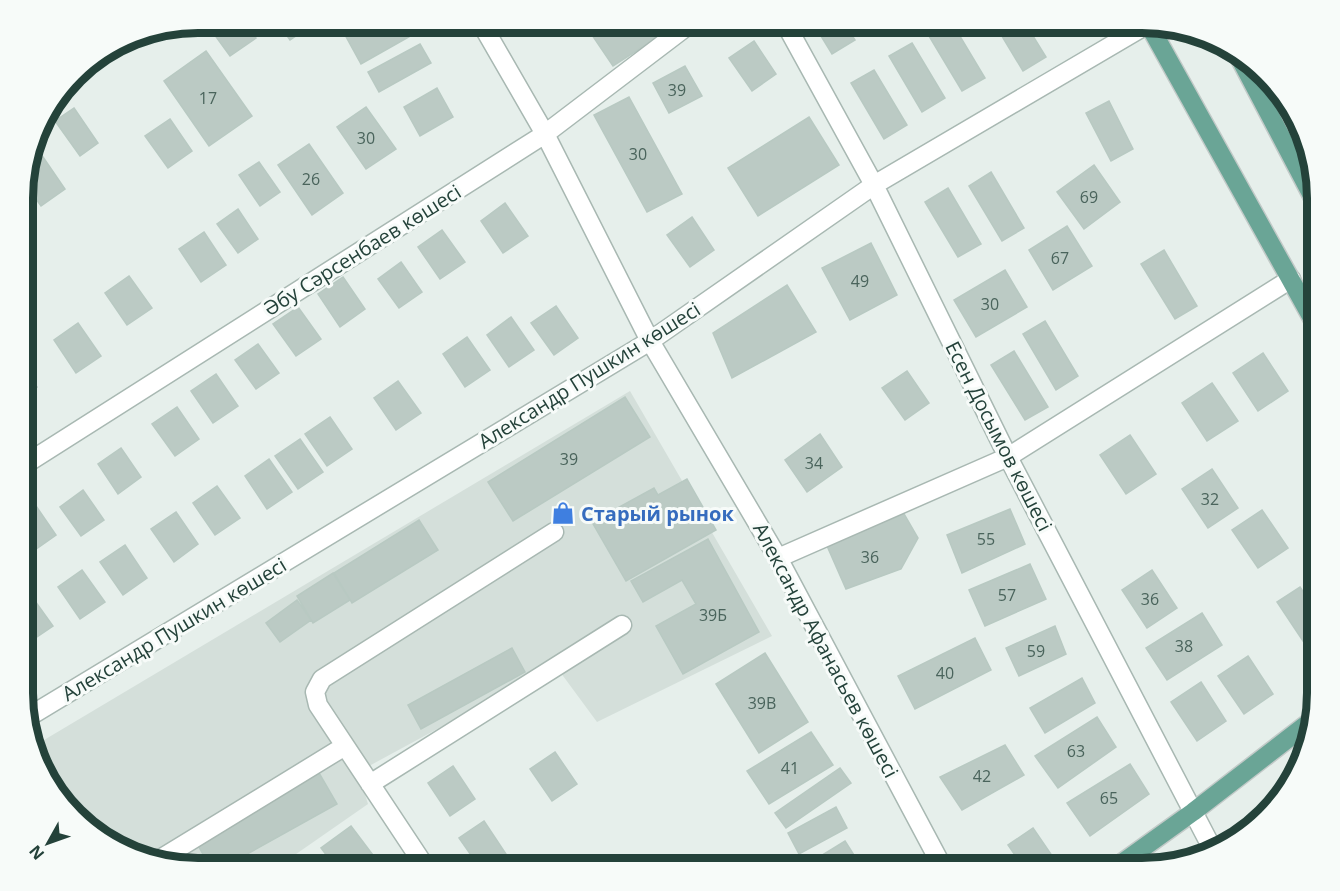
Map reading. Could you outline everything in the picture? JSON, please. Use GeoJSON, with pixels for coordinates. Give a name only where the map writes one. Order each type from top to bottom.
{"type":"FeatureCollection","features":[{"type":"Feature","properties":{"kind":"main road"},"geometry":{"type":"LineString","coordinates":[[1153,33],[1307,309]]}},
{"type":"Feature","properties":{"kind":"main road"},"geometry":{"type":"LineString","coordinates":[[1246,71],[1307,186]]}},
{"type":"Feature","properties":{"kind":"main road"},"geometry":{"type":"LineString","coordinates":[[1129,858],[1303,727]]}},
{"type":"Feature","properties":{"kind":"street","name":"Александр Афанасьев көшесі"},"geometry":{"type":"LineString","coordinates":[[488,33],[544,134],[650,341],[778,558],[939,858]]}},
{"type":"Feature","properties":{"kind":"street","name":"Әбу Сәрсенбаев көшесі"},"geometry":{"type":"LineString","coordinates":[[33,459],[544,134],[677,33]]}},
{"type":"Feature","properties":{"kind":"street","name":"Есен Досымов көшесі"},"geometry":{"type":"LineString","coordinates":[[791,33],[874,185],[1008,457],[1209,843]]}},
{"type":"Feature","properties":{"kind":"street","name":"Александр Пушкин көшесі"},"geometry":{"type":"LineString","coordinates":[[34,714],[650,341],[874,185],[1133,33]]}},
{"type":"Feature","properties":{"kind":"street"},"geometry":{"type":"LineString","coordinates":[[778,558],[1008,457],[1291,279]]}},
{"type":"Feature","properties":{"kind":"street"},"geometry":{"type":"LineString","coordinates":[[419,858],[318,705],[315,692],[322,679],[554,532]]}},
{"type":"Feature","properties":{"kind":"street"},"geometry":{"type":"LineString","coordinates":[[370,784],[622,626]]}},
{"type":"Feature","properties":{"kind":"street"},"geometry":{"type":"LineString","coordinates":[[167,855],[345,746]]}},
{"type":"Feature","properties":{"kind":"shaded area","name":"Старый рынок"},"geometry":{"type":"Polygon","coordinates":[[[630,391],[772,636],[597,722],[555,665],[358,772],[368,804],[290,858],[176,857],[135,845],[115,836],[81,810],[61,785],[41,742],[630,391]]]}},
{"type":"Feature","properties":{"kind":"building"},"geometry":{"type":"Polygon","coordinates":[[[213,33],[253,33],[256,38],[230,56],[213,33]]]}},
{"type":"Feature","properties":{"kind":"building"},"geometry":{"type":"Polygon","coordinates":[[[285,33],[300,33],[290,40],[285,33]]]}},
{"type":"Feature","properties":{"kind":"building"},"geometry":{"type":"Polygon","coordinates":[[[344,33],[414,34],[361,64],[344,33]]]}},
{"type":"Feature","properties":{"kind":"building"},"geometry":{"type":"Polygon","coordinates":[[[595,33],[664,33],[613,66],[592,35],[595,33]]]}},
{"type":"Feature","properties":{"kind":"building"},"geometry":{"type":"Polygon","coordinates":[[[819,33],[850,33],[855,40],[832,54],[819,33]]]}},
{"type":"Feature","properties":{"kind":"building"},"geometry":{"type":"Polygon","coordinates":[[[934,33],[958,33],[985,78],[962,91],[929,36],[934,33]]]}},
{"type":"Feature","properties":{"kind":"building"},"geometry":{"type":"Polygon","coordinates":[[[1000,33],[1031,33],[1046,57],[1023,71],[1000,33]]]}},
{"type":"Feature","properties":{"kind":"building"},"geometry":{"type":"Polygon","coordinates":[[[754,41],[776,74],[752,91],[729,58],[754,41]]]}},
{"type":"Feature","properties":{"kind":"building"},"geometry":{"type":"Polygon","coordinates":[[[912,43],[945,98],[922,112],[889,56],[912,43]]]}},
{"type":"Feature","properties":{"kind":"building"},"geometry":{"type":"Polygon","coordinates":[[[420,44],[431,63],[379,92],[368,72],[420,44]]]}},
{"type":"Feature","properties":{"kind":"building"},"geometry":{"type":"Polygon","coordinates":[[[206,51],[252,116],[209,146],[164,81],[206,51]]]}},
{"type":"Feature","properties":{"kind":"building"},"geometry":{"type":"Polygon","coordinates":[[[685,66],[702,96],[669,113],[653,83],[685,66]]]}},
{"type":"Feature","properties":{"kind":"building"},"geometry":{"type":"Polygon","coordinates":[[[874,70],[907,125],[884,139],[851,83],[874,70]]]}},
{"type":"Feature","properties":{"kind":"building"},"geometry":{"type":"Polygon","coordinates":[[[437,88],[453,117],[420,136],[404,107],[437,88]]]}},
{"type":"Feature","properties":{"kind":"building"},"geometry":{"type":"Polygon","coordinates":[[[629,97],[682,194],[647,212],[594,115],[629,97]]]}},
{"type":"Feature","properties":{"kind":"building"},"geometry":{"type":"Polygon","coordinates":[[[1109,101],[1133,149],[1111,161],[1086,113],[1109,101]]]}},
{"type":"Feature","properties":{"kind":"building"},"geometry":{"type":"Polygon","coordinates":[[[366,107],[396,149],[366,169],[337,127],[366,107]]]}},
{"type":"Feature","properties":{"kind":"building"},"geometry":{"type":"Polygon","coordinates":[[[74,108],[98,143],[80,156],[55,121],[74,108]]]}},
{"type":"Feature","properties":{"kind":"building"},"geometry":{"type":"Polygon","coordinates":[[[809,117],[839,165],[758,216],[728,168],[809,117]]]}},
{"type":"Feature","properties":{"kind":"building"},"geometry":{"type":"Polygon","coordinates":[[[170,119],[192,151],[168,168],[145,136],[170,119]]]}},
{"type":"Feature","properties":{"kind":"building"},"geometry":{"type":"Polygon","coordinates":[[[309,144],[343,193],[312,215],[278,165],[309,144]]]}},
{"type":"Feature","properties":{"kind":"building"},"geometry":{"type":"Polygon","coordinates":[[[43,157],[65,189],[41,206],[33,195],[38,160],[43,157]]]}},
{"type":"Feature","properties":{"kind":"building"},"geometry":{"type":"Polygon","coordinates":[[[259,162],[280,192],[260,206],[239,175],[259,162]]]}},
{"type":"Feature","properties":{"kind":"building"},"geometry":{"type":"Polygon","coordinates":[[[1094,165],[1120,202],[1084,229],[1057,192],[1094,165]]]}},
{"type":"Feature","properties":{"kind":"building"},"geometry":{"type":"Polygon","coordinates":[[[991,172],[1024,228],[1002,241],[969,186],[991,172]]]}},
{"type":"Feature","properties":{"kind":"building"},"geometry":{"type":"Polygon","coordinates":[[[948,188],[981,244],[958,257],[925,202],[948,188]]]}},
{"type":"Feature","properties":{"kind":"building"},"geometry":{"type":"Polygon","coordinates":[[[505,203],[528,236],[503,253],[481,221],[505,203]]]}},
{"type":"Feature","properties":{"kind":"building"},"geometry":{"type":"Polygon","coordinates":[[[238,209],[258,239],[238,253],[217,224],[238,209]]]}},
{"type":"Feature","properties":{"kind":"building"},"geometry":{"type":"Polygon","coordinates":[[[692,217],[714,250],[690,267],[667,235],[692,217]]]}},
{"type":"Feature","properties":{"kind":"building"},"geometry":{"type":"Polygon","coordinates":[[[1067,226],[1092,266],[1053,290],[1029,250],[1067,226]]]}},
{"type":"Feature","properties":{"kind":"building"},"geometry":{"type":"Polygon","coordinates":[[[442,230],[465,262],[440,279],[418,247],[442,230]]]}},
{"type":"Feature","properties":{"kind":"building"},"geometry":{"type":"Polygon","coordinates":[[[204,232],[226,265],[201,282],[179,249],[204,232]]]}},
{"type":"Feature","properties":{"kind":"building"},"geometry":{"type":"Polygon","coordinates":[[[871,243],[897,295],[850,320],[822,268],[871,243]]]}},
{"type":"Feature","properties":{"kind":"building"},"geometry":{"type":"Polygon","coordinates":[[[1164,250],[1197,306],[1175,319],[1141,264],[1164,250]]]}},
{"type":"Feature","properties":{"kind":"building"},"geometry":{"type":"Polygon","coordinates":[[[401,262],[422,292],[399,308],[378,279],[401,262]]]}},
{"type":"Feature","properties":{"kind":"building"},"geometry":{"type":"Polygon","coordinates":[[[1005,270],[1027,307],[976,337],[954,300],[1005,270]]]}},
{"type":"Feature","properties":{"kind":"building"},"geometry":{"type":"Polygon","coordinates":[[[129,276],[152,308],[127,325],[105,293],[129,276]]]}},
{"type":"Feature","properties":{"kind":"building"},"geometry":{"type":"Polygon","coordinates":[[[343,277],[365,309],[340,327],[318,294],[343,277]]]}},
{"type":"Feature","properties":{"kind":"building"},"geometry":{"type":"Polygon","coordinates":[[[787,285],[816,332],[732,378],[713,333],[787,285]]]}},
{"type":"Feature","properties":{"kind":"building"},"geometry":{"type":"Polygon","coordinates":[[[556,306],[578,338],[554,355],[531,323],[556,306]]]}},
{"type":"Feature","properties":{"kind":"building"},"geometry":{"type":"Polygon","coordinates":[[[298,307],[321,339],[296,356],[273,324],[298,307]]]}},
{"type":"Feature","properties":{"kind":"building"},"geometry":{"type":"Polygon","coordinates":[[[511,317],[534,350],[509,367],[487,335],[511,317]]]}},
{"type":"Feature","properties":{"kind":"building"},"geometry":{"type":"Polygon","coordinates":[[[1045,321],[1078,376],[1056,390],[1023,334],[1045,321]]]}},
{"type":"Feature","properties":{"kind":"building"},"geometry":{"type":"Polygon","coordinates":[[[78,323],[101,356],[76,373],[54,340],[78,323]]]}},
{"type":"Feature","properties":{"kind":"building"},"geometry":{"type":"Polygon","coordinates":[[[467,337],[490,370],[465,387],[443,354],[467,337]]]}},
{"type":"Feature","properties":{"kind":"building"},"geometry":{"type":"Polygon","coordinates":[[[258,344],[279,373],[256,389],[235,360],[258,344]]]}},
{"type":"Feature","properties":{"kind":"building"},"geometry":{"type":"Polygon","coordinates":[[[1014,351],[1048,407],[1025,420],[991,365],[1014,351]]]}},
{"type":"Feature","properties":{"kind":"building"},"geometry":{"type":"Polygon","coordinates":[[[1263,353],[1288,391],[1258,411],[1233,373],[1263,353]]]}},
{"type":"Feature","properties":{"kind":"building"},"geometry":{"type":"Polygon","coordinates":[[[907,371],[929,403],[905,420],[882,388],[907,371]]]}},
{"type":"Feature","properties":{"kind":"building"},"geometry":{"type":"Polygon","coordinates":[[[216,374],[238,406],[213,423],[191,391],[216,374]]]}},
{"type":"Feature","properties":{"kind":"building"},"geometry":{"type":"Polygon","coordinates":[[[398,381],[421,413],[396,430],[374,398],[398,381]]]}},
{"type":"Feature","properties":{"kind":"building"},"geometry":{"type":"Polygon","coordinates":[[[1212,383],[1238,421],[1207,441],[1182,403],[1212,383]]]}},
{"type":"Feature","properties":{"kind":"building"},"geometry":{"type":"Polygon","coordinates":[[[625,397],[650,437],[513,521],[488,482],[625,397]]]}},
{"type":"Feature","properties":{"kind":"building"},"geometry":{"type":"Polygon","coordinates":[[[177,407],[199,439],[175,456],[152,424],[177,407]]]}},
{"type":"Feature","properties":{"kind":"building"},"geometry":{"type":"Polygon","coordinates":[[[330,417],[352,449],[327,466],[305,434],[330,417]]]}},
{"type":"Feature","properties":{"kind":"building"},"geometry":{"type":"Polygon","coordinates":[[[820,434],[842,467],[807,492],[785,460],[820,434]]]}},
{"type":"Feature","properties":{"kind":"building"},"geometry":{"type":"Polygon","coordinates":[[[1130,435],[1156,474],[1126,494],[1100,455],[1130,435]]]}},
{"type":"Feature","properties":{"kind":"building"},"geometry":{"type":"Polygon","coordinates":[[[300,439],[323,472],[298,489],[275,456],[300,439]]]}},
{"type":"Feature","properties":{"kind":"building"},"geometry":{"type":"Polygon","coordinates":[[[121,448],[141,477],[118,494],[98,464],[121,448]]]}},
{"type":"Feature","properties":{"kind":"building"},"geometry":{"type":"Polygon","coordinates":[[[269,459],[292,492],[267,509],[245,476],[269,459]]]}},
{"type":"Feature","properties":{"kind":"building"},"geometry":{"type":"Polygon","coordinates":[[[1212,469],[1238,508],[1208,528],[1182,489],[1212,469]]]}},
{"type":"Feature","properties":{"kind":"building"},"geometry":{"type":"Polygon","coordinates":[[[687,479],[716,530],[626,581],[592,522],[654,488],[658,495],[687,479]]]}},
{"type":"Feature","properties":{"kind":"building"},"geometry":{"type":"Polygon","coordinates":[[[217,486],[240,518],[215,535],[193,503],[217,486]]]}},
{"type":"Feature","properties":{"kind":"building"},"geometry":{"type":"Polygon","coordinates":[[[83,490],[104,520],[81,536],[60,507],[83,490]]]}},
{"type":"Feature","properties":{"kind":"building"},"geometry":{"type":"Polygon","coordinates":[[[33,504],[56,535],[33,551],[33,504]]]}},
{"type":"Feature","properties":{"kind":"building"},"geometry":{"type":"Polygon","coordinates":[[[1010,509],[1025,544],[962,573],[947,535],[1010,509]]]}},
{"type":"Feature","properties":{"kind":"building"},"geometry":{"type":"Polygon","coordinates":[[[1262,510],[1288,548],[1258,568],[1232,530],[1262,510]]]}},
{"type":"Feature","properties":{"kind":"building"},"geometry":{"type":"Polygon","coordinates":[[[176,512],[198,544],[174,562],[151,529],[176,512]]]}},
{"type":"Feature","properties":{"kind":"building"},"geometry":{"type":"Polygon","coordinates":[[[903,512],[918,538],[901,569],[846,589],[827,546],[903,512]]]}},
{"type":"Feature","properties":{"kind":"building"},"geometry":{"type":"Polygon","coordinates":[[[419,520],[438,550],[352,603],[334,573],[419,520]]]}},
{"type":"Feature","properties":{"kind":"building"},"geometry":{"type":"Polygon","coordinates":[[[708,539],[759,632],[683,674],[656,626],[696,604],[682,580],[643,602],[631,581],[708,539]]]}},
{"type":"Feature","properties":{"kind":"building"},"geometry":{"type":"Polygon","coordinates":[[[125,545],[147,578],[123,595],[100,562],[125,545]]]}},
{"type":"Feature","properties":{"kind":"building"},"geometry":{"type":"Polygon","coordinates":[[[1030,564],[1046,599],[985,626],[969,590],[1030,564]]]}},
{"type":"Feature","properties":{"kind":"building"},"geometry":{"type":"Polygon","coordinates":[[[82,570],[105,602],[80,619],[58,587],[82,570]]]}},
{"type":"Feature","properties":{"kind":"building"},"geometry":{"type":"Polygon","coordinates":[[[1152,570],[1177,608],[1147,628],[1122,590],[1152,570]]]}},
{"type":"Feature","properties":{"kind":"building"},"geometry":{"type":"Polygon","coordinates":[[[333,573],[350,600],[313,623],[297,596],[333,573]]]}},
{"type":"Feature","properties":{"kind":"building"},"geometry":{"type":"Polygon","coordinates":[[[1300,587],[1307,598],[1307,647],[1277,602],[1300,587]]]}},
{"type":"Feature","properties":{"kind":"building"},"geometry":{"type":"Polygon","coordinates":[[[33,598],[53,626],[33,640],[33,598]]]}},
{"type":"Feature","properties":{"kind":"building"},"geometry":{"type":"Polygon","coordinates":[[[297,600],[311,620],[280,642],[266,623],[297,600]]]}},
{"type":"Feature","properties":{"kind":"building"},"geometry":{"type":"Polygon","coordinates":[[[1202,613],[1222,645],[1167,680],[1146,648],[1202,613]]]}},
{"type":"Feature","properties":{"kind":"building"},"geometry":{"type":"Polygon","coordinates":[[[1055,626],[1066,654],[1019,676],[1006,648],[1055,626]]]}},
{"type":"Feature","properties":{"kind":"building"},"geometry":{"type":"Polygon","coordinates":[[[975,638],[991,670],[915,709],[898,676],[975,638]]]}},
{"type":"Feature","properties":{"kind":"building"},"geometry":{"type":"Polygon","coordinates":[[[512,648],[525,672],[421,729],[408,705],[512,648]]]}},
{"type":"Feature","properties":{"kind":"building"},"geometry":{"type":"Polygon","coordinates":[[[765,653],[808,722],[759,753],[716,684],[765,653]]]}},
{"type":"Feature","properties":{"kind":"building"},"geometry":{"type":"Polygon","coordinates":[[[1248,656],[1273,694],[1244,714],[1218,676],[1248,656]]]}},
{"type":"Feature","properties":{"kind":"building"},"geometry":{"type":"Polygon","coordinates":[[[1082,678],[1095,703],[1045,733],[1030,708],[1082,678]]]}},
{"type":"Feature","properties":{"kind":"building"},"geometry":{"type":"Polygon","coordinates":[[[1201,682],[1226,721],[1197,741],[1171,702],[1201,682]]]}},
{"type":"Feature","properties":{"kind":"building"},"geometry":{"type":"Polygon","coordinates":[[[1097,717],[1116,747],[1058,788],[1035,756],[1097,717]]]}},
{"type":"Feature","properties":{"kind":"building"},"geometry":{"type":"Polygon","coordinates":[[[811,732],[833,765],[769,804],[747,771],[811,732]]]}},
{"type":"Feature","properties":{"kind":"building"},"geometry":{"type":"Polygon","coordinates":[[[1005,745],[1024,775],[962,810],[940,777],[1005,745]]]}},
{"type":"Feature","properties":{"kind":"building"},"geometry":{"type":"Polygon","coordinates":[[[555,752],[577,784],[552,801],[530,769],[555,752]]]}},
{"type":"Feature","properties":{"kind":"building"},"geometry":{"type":"Polygon","coordinates":[[[1130,764],[1149,794],[1090,836],[1067,803],[1130,764]]]}},
{"type":"Feature","properties":{"kind":"building"},"geometry":{"type":"Polygon","coordinates":[[[453,766],[475,799],[450,816],[428,783],[453,766]]]}},
{"type":"Feature","properties":{"kind":"building"},"geometry":{"type":"Polygon","coordinates":[[[840,768],[851,783],[786,828],[775,813],[840,768]]]}},
{"type":"Feature","properties":{"kind":"building"},"geometry":{"type":"Polygon","coordinates":[[[319,773],[337,804],[240,858],[205,858],[196,842],[319,773]]]}},
{"type":"Feature","properties":{"kind":"building"},"geometry":{"type":"Polygon","coordinates":[[[836,807],[847,828],[799,854],[788,833],[836,807]]]}},
{"type":"Feature","properties":{"kind":"building"},"geometry":{"type":"Polygon","coordinates":[[[484,821],[506,854],[500,858],[473,858],[459,838],[484,821]]]}},
{"type":"Feature","properties":{"kind":"building"},"geometry":{"type":"Polygon","coordinates":[[[351,826],[375,858],[328,858],[321,848],[351,826]]]}},
{"type":"Feature","properties":{"kind":"building"},"geometry":{"type":"Polygon","coordinates":[[[1033,828],[1054,858],[1017,858],[1008,845],[1033,828]]]}},
{"type":"Feature","properties":{"kind":"building"},"geometry":{"type":"Polygon","coordinates":[[[845,841],[856,858],[818,858],[845,841]]]}},
{"type":"Feature","properties":{"kind":"place","name":"Старый рынок"},"geometry":{"type":"Point","coordinates":[563,513]}}]}
